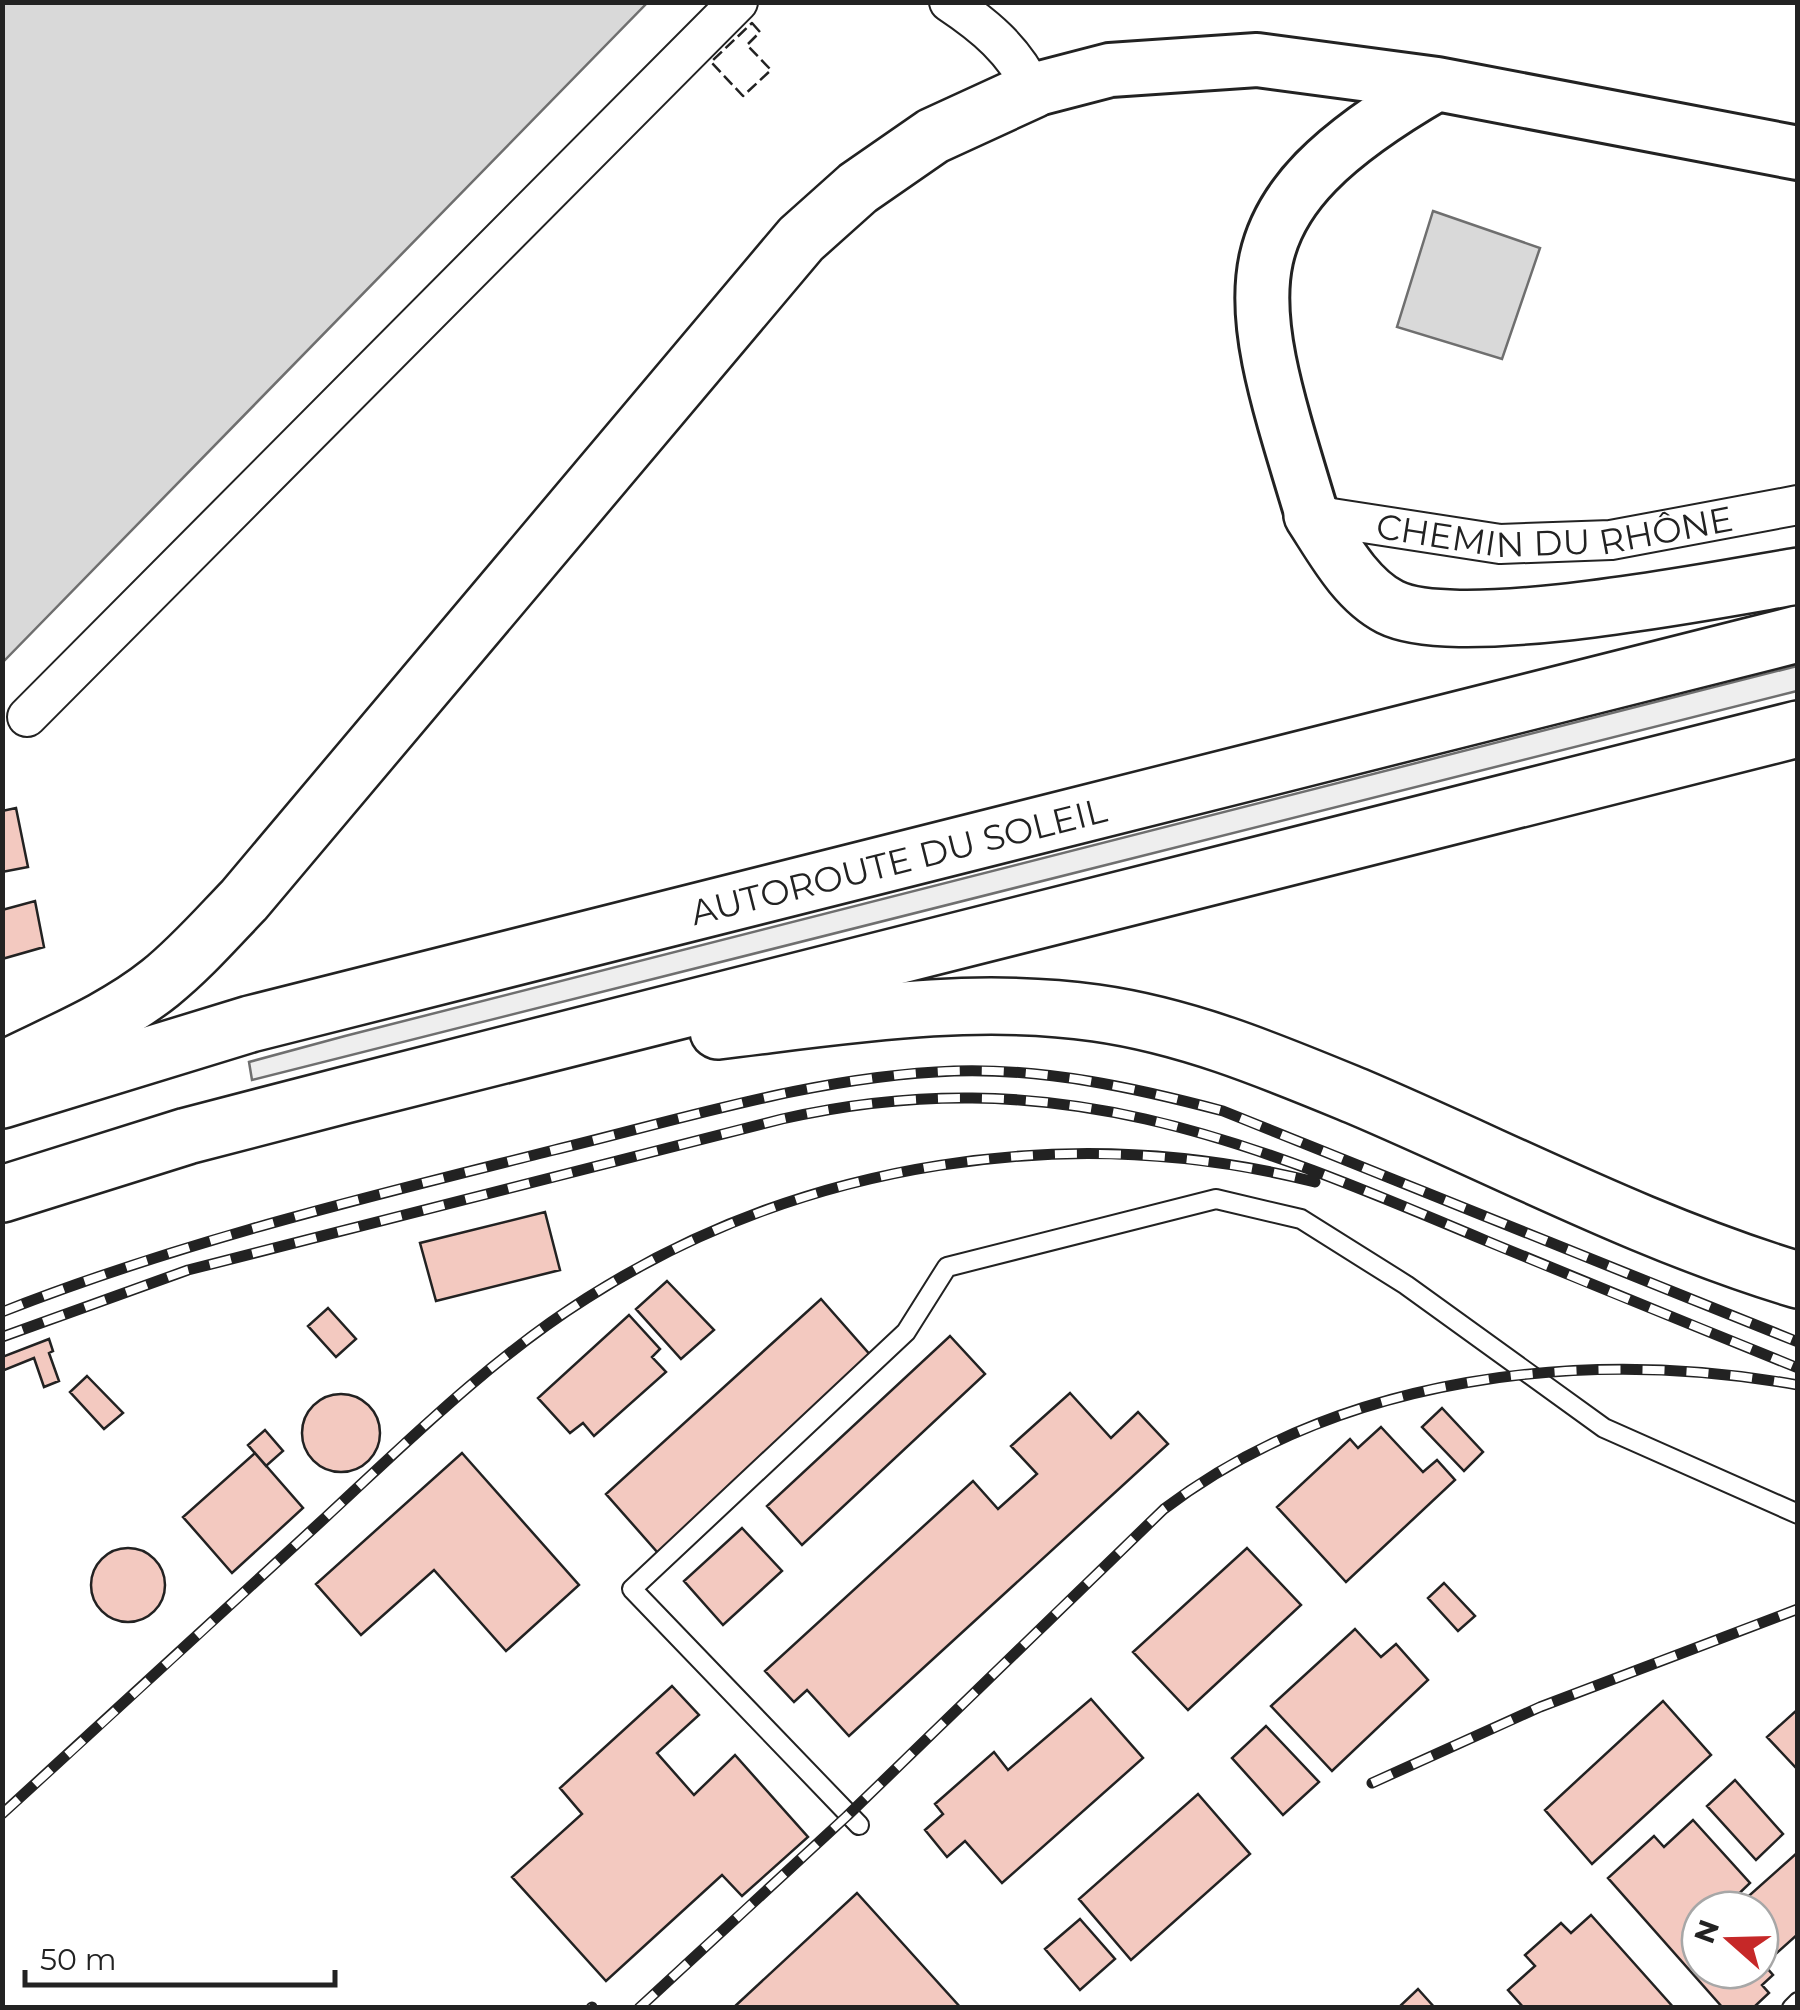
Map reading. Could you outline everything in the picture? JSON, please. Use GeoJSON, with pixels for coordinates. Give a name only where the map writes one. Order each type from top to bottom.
{"type":"FeatureCollection","features":[{"type":"Feature","properties":{"kind":"highway"},"geometry":{"type":"LineString","coordinates":[[2,1070],[101,1021],[159,984],[195,951],[244,900],[801,239],[858,188],[933,136],[1033,90]]}},
{"type":"Feature","properties":{"kind":"highway"},"geometry":{"type":"LineString","coordinates":[[1312,514],[1365,588],[1389,606],[1418,617],[1502,616],[1662,598],[1798,576]]}},
{"type":"Feature","properties":{"kind":"highway","name":"AUTOROUTE DU SOLEIL"},"geometry":{"type":"LineString","coordinates":[[2,1100],[250,1024],[1798,634]]}},
{"type":"Feature","properties":{"kind":"highway"},"geometry":{"type":"LineString","coordinates":[[2,1194],[187,1136],[1798,728]]}},
{"type":"Feature","properties":{"kind":"highway"},"geometry":{"type":"LineString","coordinates":[[496,1058],[903,1009],[1029,1006],[1096,1013],[1205,1037],[1271,1060],[1680,1240],[1798,1280]]}},
{"type":"Feature","properties":{"kind":"street"},"geometry":{"type":"LineString","coordinates":[[27,717],[738,2]]}},
{"type":"Feature","properties":{"kind":"street"},"geometry":{"type":"LineString","coordinates":[[949,2],[976,20],[1018,60],[1033,90],[1110,70],[1180,62],[1257,60],[1437,84],[1798,152]]}},
{"type":"Feature","properties":{"kind":"street"},"geometry":{"type":"LineString","coordinates":[[1312,514],[1272,381],[1262,323],[1260,279],[1273,232],[1294,196],[1322,163],[1375,120],[1437,84]]}},
{"type":"Feature","properties":{"kind":"street","name":"CHEMIN DU RHÔNE"},"geometry":{"type":"LineString","coordinates":[[1312,514],[1500,544],[1610,540],[1798,504]]}},
{"type":"Feature","properties":{"kind":"lane"},"geometry":{"type":"LineString","coordinates":[[859,1825],[632,1590],[906,1332],[947,1268],[1216,1199],[1301,1219],[1406,1284],[1604,1428],[1798,1514]]}},
{"type":"Feature","properties":{"kind":"lane"},"geometry":{"type":"LineString","coordinates":[[1792,2008],[1798,2002]]}},
{"type":"Feature","properties":{"kind":"shaded area"},"geometry":{"type":"Polygon","coordinates":[[[2,3],[647,3],[3,662],[2,3]]]}},
{"type":"Feature","properties":{"kind":"shaded area"},"geometry":{"type":"Polygon","coordinates":[[[1433,211],[1540,248],[1502,359],[1397,327],[1433,211]]]}},
{"type":"Feature","properties":{"kind":"shaded area"},"geometry":{"type":"Polygon","coordinates":[[[1797,666],[1797,691],[252,1080],[249,1062],[345,1036],[1797,666]]]}},
{"type":"Feature","properties":{"kind":"building"},"geometry":{"type":"Polygon","coordinates":[[[16,808],[28,867],[2,872],[2,811],[16,808]]]}},
{"type":"Feature","properties":{"kind":"building"},"geometry":{"type":"Polygon","coordinates":[[[35,901],[44,947],[2,959],[2,910],[35,901]]]}},
{"type":"Feature","properties":{"kind":"building"},"geometry":{"type":"Polygon","coordinates":[[[545,1212],[560,1270],[436,1301],[420,1243],[545,1212]]]}},
{"type":"Feature","properties":{"kind":"building"},"geometry":{"type":"Polygon","coordinates":[[[667,1281],[714,1330],[681,1359],[636,1309],[667,1281]]]}},
{"type":"Feature","properties":{"kind":"building"},"geometry":{"type":"Polygon","coordinates":[[[821,1299],[872,1357],[658,1553],[606,1494],[821,1299]]]}},
{"type":"Feature","properties":{"kind":"building"},"geometry":{"type":"Polygon","coordinates":[[[328,1308],[356,1339],[336,1357],[308,1326],[328,1308]]]}},
{"type":"Feature","properties":{"kind":"building"},"geometry":{"type":"Polygon","coordinates":[[[629,1315],[660,1349],[652,1357],[666,1372],[594,1436],[583,1423],[570,1433],[538,1398],[629,1315]]]}},
{"type":"Feature","properties":{"kind":"building"},"geometry":{"type":"Polygon","coordinates":[[[950,1336],[985,1374],[802,1545],[767,1506],[950,1336]]]}},
{"type":"Feature","properties":{"kind":"building"},"geometry":{"type":"Polygon","coordinates":[[[49,1339],[53,1351],[49,1353],[59,1381],[44,1387],[34,1358],[2,1371],[2,1357],[49,1339]]]}},
{"type":"Feature","properties":{"kind":"building"},"geometry":{"type":"Polygon","coordinates":[[[87,1376],[123,1413],[104,1429],[70,1392],[87,1376]]]}},
{"type":"Feature","properties":{"kind":"building"},"geometry":{"type":"Polygon","coordinates":[[[1070,1393],[1111,1438],[1138,1412],[1168,1444],[849,1736],[807,1690],[794,1702],[765,1671],[973,1481],[998,1509],[1037,1474],[1011,1446],[1070,1393]]]}},
{"type":"Feature","properties":{"kind":"building"},"geometry":{"type":"Polygon","coordinates":[[[341,1394],[369,1405],[380,1433],[369,1461],[341,1472],[313,1461],[302,1433],[313,1405],[341,1394]]]}},
{"type":"Feature","properties":{"kind":"building"},"geometry":{"type":"Polygon","coordinates":[[[1442,1408],[1483,1452],[1464,1471],[1422,1427],[1442,1408]]]}},
{"type":"Feature","properties":{"kind":"building"},"geometry":{"type":"Polygon","coordinates":[[[1381,1427],[1423,1472],[1437,1460],[1455,1480],[1346,1582],[1277,1507],[1350,1439],[1358,1448],[1381,1427]]]}},
{"type":"Feature","properties":{"kind":"building"},"geometry":{"type":"Polygon","coordinates":[[[265,1430],[283,1451],[266,1466],[248,1445],[265,1430]]]}},
{"type":"Feature","properties":{"kind":"building"},"geometry":{"type":"Polygon","coordinates":[[[255,1453],[303,1508],[232,1573],[183,1517],[255,1453]]]}},
{"type":"Feature","properties":{"kind":"building"},"geometry":{"type":"Polygon","coordinates":[[[462,1453],[579,1585],[506,1651],[434,1570],[361,1635],[316,1584],[462,1453]]]}},
{"type":"Feature","properties":{"kind":"building"},"geometry":{"type":"Polygon","coordinates":[[[742,1528],[782,1571],[723,1625],[684,1581],[742,1528]]]}},
{"type":"Feature","properties":{"kind":"building"},"geometry":{"type":"Polygon","coordinates":[[[128,1548],[142,1550],[154,1559],[163,1571],[163,1599],[154,1611],[142,1620],[128,1622],[114,1620],[102,1611],[93,1599],[91,1585],[93,1571],[102,1559],[114,1550],[128,1548]]]}},
{"type":"Feature","properties":{"kind":"building"},"geometry":{"type":"Polygon","coordinates":[[[1247,1548],[1301,1605],[1188,1710],[1133,1652],[1247,1548]]]}},
{"type":"Feature","properties":{"kind":"building"},"geometry":{"type":"Polygon","coordinates":[[[1444,1583],[1475,1616],[1458,1631],[1428,1598],[1444,1583]]]}},
{"type":"Feature","properties":{"kind":"building"},"geometry":{"type":"Polygon","coordinates":[[[1355,1629],[1381,1657],[1396,1644],[1428,1680],[1332,1771],[1271,1706],[1355,1629]]]}},
{"type":"Feature","properties":{"kind":"building"},"geometry":{"type":"Polygon","coordinates":[[[672,1686],[699,1715],[657,1753],[694,1795],[735,1755],[808,1837],[742,1896],[722,1875],[606,1981],[512,1877],[582,1814],[560,1788],[672,1686]]]}},
{"type":"Feature","properties":{"kind":"building"},"geometry":{"type":"Polygon","coordinates":[[[1091,1699],[1143,1758],[1002,1883],[965,1841],[947,1857],[925,1830],[943,1814],[935,1804],[994,1752],[1008,1770],[1091,1699]]]}},
{"type":"Feature","properties":{"kind":"building"},"geometry":{"type":"Polygon","coordinates":[[[1663,1701],[1711,1755],[1592,1864],[1545,1810],[1663,1701]]]}},
{"type":"Feature","properties":{"kind":"building"},"geometry":{"type":"Polygon","coordinates":[[[1798,1709],[1798,1770],[1767,1737],[1798,1709]]]}},
{"type":"Feature","properties":{"kind":"building"},"geometry":{"type":"Polygon","coordinates":[[[1266,1726],[1319,1782],[1283,1815],[1232,1758],[1266,1726]]]}},
{"type":"Feature","properties":{"kind":"building"},"geometry":{"type":"Polygon","coordinates":[[[1735,1780],[1783,1834],[1756,1860],[1707,1806],[1735,1780]]]}},
{"type":"Feature","properties":{"kind":"building"},"geometry":{"type":"Polygon","coordinates":[[[1198,1794],[1250,1854],[1131,1960],[1079,1899],[1198,1794]]]}},
{"type":"Feature","properties":{"kind":"building"},"geometry":{"type":"Polygon","coordinates":[[[1693,1820],[1750,1883],[1743,1890],[1680,1890],[1680,1959],[1608,1878],[1654,1836],[1664,1847],[1693,1820]]]}},
{"type":"Feature","properties":{"kind":"building"},"geometry":{"type":"Polygon","coordinates":[[[1798,1852],[1798,1934],[1780,1950],[1780,1890],[1755,1890],[1798,1852]]]}},
{"type":"Feature","properties":{"kind":"building"},"geometry":{"type":"Polygon","coordinates":[[[857,1893],[961,2008],[733,2008],[857,1893]]]}},
{"type":"Feature","properties":{"kind":"building"},"geometry":{"type":"Polygon","coordinates":[[[1591,1915],[1674,2008],[1524,2008],[1508,1990],[1535,1966],[1525,1955],[1561,1923],[1571,1933],[1591,1915]]]}},
{"type":"Feature","properties":{"kind":"building"},"geometry":{"type":"Polygon","coordinates":[[[1080,1919],[1115,1959],[1080,1990],[1045,1949],[1080,1919]]]}},
{"type":"Feature","properties":{"kind":"building"},"geometry":{"type":"Polygon","coordinates":[[[1418,1989],[1435,2008],[1398,2008],[1418,1989]]]}},
{"type":"Feature","properties":{"kind":"building"},"geometry":{"type":"Polygon","coordinates":[[[1707,1990],[1769,1993],[1753,2008],[1723,2008],[1707,1990]]]}},
{"type":"Feature","properties":{"kind":"railway"},"geometry":{"type":"LineString","coordinates":[[2,1312],[138,1263],[276,1222],[703,1112],[853,1081],[988,1071],[1090,1081],[1223,1111],[1798,1342]]}},
{"type":"Feature","properties":{"kind":"railway"},"geometry":{"type":"LineString","coordinates":[[2,1337],[188,1270],[782,1119],[880,1103],[972,1098],[1060,1104],[1145,1119],[1229,1142],[1400,1205],[1798,1368]]}},
{"type":"Feature","properties":{"kind":"railway"},"geometry":{"type":"LineString","coordinates":[[2,1814],[485,1373],[552,1321],[670,1251],[757,1213],[847,1185],[939,1165],[1033,1155],[1128,1155],[1222,1164],[1315,1182]]}},
{"type":"Feature","properties":{"kind":"railway"},"geometry":{"type":"LineString","coordinates":[[639,2008],[847,1816],[1164,1509],[1233,1464],[1308,1428],[1386,1401],[1467,1382],[1550,1372],[1634,1370],[1717,1374],[1798,1385]]}},
{"type":"Feature","properties":{"kind":"railway"},"geometry":{"type":"LineString","coordinates":[[1372,1783],[1540,1707],[1798,1609]]}},
{"type":"Feature","properties":{"kind":"fence"},"geometry":{"type":"LineString","coordinates":[[752,23],[760,32],[747,45],[771,70],[743,96],[711,62],[752,23]]}}]}
